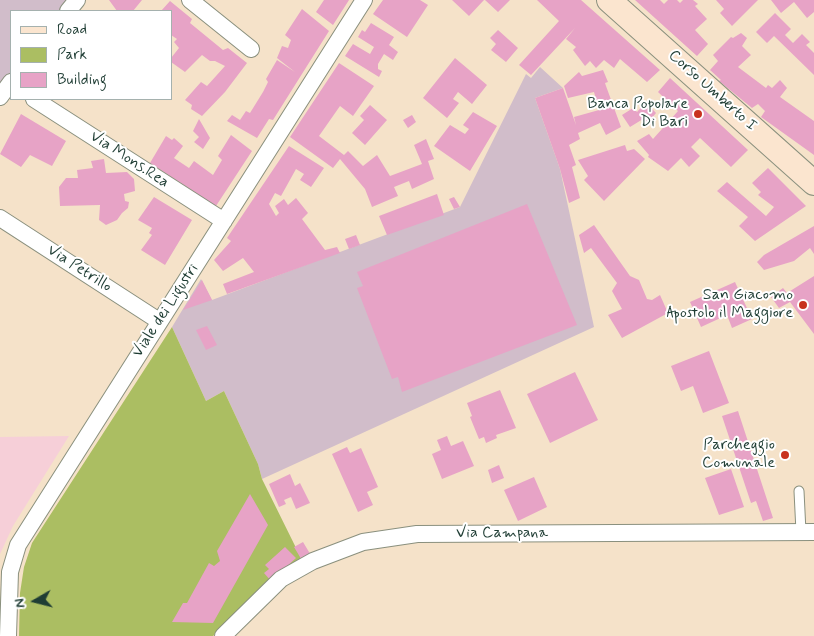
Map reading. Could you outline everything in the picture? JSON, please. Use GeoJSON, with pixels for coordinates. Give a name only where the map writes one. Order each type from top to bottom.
{"type":"FeatureCollection","features":[{"type":"Feature","properties":{"kind":"main road","name":"Corso Umberto I"},"geometry":{"type":"LineString","coordinates":[[609,0],[814,183]]}},
{"type":"Feature","properties":{"kind":"street"},"geometry":{"type":"LineString","coordinates":[[69,10],[77,0]]}},
{"type":"Feature","properties":{"kind":"street"},"geometry":{"type":"LineString","coordinates":[[190,0],[251,49]]}},
{"type":"Feature","properties":{"kind":"street","name":"Viale dei Ligustri"},"geometry":{"type":"LineString","coordinates":[[8,636],[10,572],[18,545],[159,320],[364,0]]}},
{"type":"Feature","properties":{"kind":"street"},"geometry":{"type":"LineString","coordinates":[[0,97],[10,84]]}},
{"type":"Feature","properties":{"kind":"street","name":"Via Mons.Rea"},"geometry":{"type":"LineString","coordinates":[[36,100],[224,221]]}},
{"type":"Feature","properties":{"kind":"street","name":"Via Petrillo"},"geometry":{"type":"LineString","coordinates":[[0,218],[159,320]]}},
{"type":"Feature","properties":{"kind":"street","name":"Via Campana"},"geometry":{"type":"LineString","coordinates":[[223,636],[281,579],[313,561],[363,542],[417,534],[807,532]]}},
{"type":"Feature","properties":{"kind":"lane"},"geometry":{"type":"LineString","coordinates":[[799,491],[807,532]]}},
{"type":"Feature","properties":{"kind":"shaded area"},"geometry":{"type":"Polygon","coordinates":[[[0,0],[69,0],[61,10],[10,10],[10,74],[0,87],[0,0]]]}},
{"type":"Feature","properties":{"kind":"shaded area"},"geometry":{"type":"Polygon","coordinates":[[[540,67],[563,88],[535,98],[560,169],[594,327],[262,479],[258,464],[224,391],[206,401],[172,327],[201,279],[212,300],[460,207],[526,74],[531,78],[540,67]]]}},
{"type":"Feature","properties":{"kind":"shaded area"},"geometry":{"type":"Polygon","coordinates":[[[69,436],[13,526],[0,554],[0,437],[69,436]]]}},
{"type":"Feature","properties":{"kind":"green space"},"geometry":{"type":"Polygon","coordinates":[[[172,327],[206,401],[224,391],[258,464],[262,479],[303,562],[271,581],[213,636],[19,636],[20,593],[24,567],[32,543],[172,327]]]}},
{"type":"Feature","properties":{"kind":"building"},"geometry":{"type":"Polygon","coordinates":[[[109,0],[142,0],[134,10],[116,10],[109,0]]]}},
{"type":"Feature","properties":{"kind":"building"},"geometry":{"type":"Polygon","coordinates":[[[324,0],[349,0],[333,25],[316,12],[324,0]]]}},
{"type":"Feature","properties":{"kind":"building"},"geometry":{"type":"Polygon","coordinates":[[[383,0],[420,0],[428,5],[407,37],[373,14],[383,0]]]}},
{"type":"Feature","properties":{"kind":"building"},"geometry":{"type":"Polygon","coordinates":[[[452,0],[484,0],[469,16],[452,0]]]}},
{"type":"Feature","properties":{"kind":"building"},"geometry":{"type":"Polygon","coordinates":[[[485,0],[510,0],[498,12],[485,0]]]}},
{"type":"Feature","properties":{"kind":"building"},"geometry":{"type":"Polygon","coordinates":[[[537,0],[581,0],[660,70],[647,82],[620,59],[614,68],[604,60],[596,68],[590,61],[585,66],[573,50],[576,47],[566,39],[575,28],[531,75],[519,65],[559,21],[537,0]]]}},
{"type":"Feature","properties":{"kind":"building"},"geometry":{"type":"Polygon","coordinates":[[[635,0],[660,0],[664,4],[668,0],[677,0],[680,3],[683,0],[693,0],[698,4],[695,6],[707,19],[695,30],[708,44],[697,56],[635,0]]]}},
{"type":"Feature","properties":{"kind":"building"},"geometry":{"type":"Polygon","coordinates":[[[716,0],[758,0],[732,26],[720,13],[724,9],[716,0]]]}},
{"type":"Feature","properties":{"kind":"building"},"geometry":{"type":"Polygon","coordinates":[[[771,0],[814,0],[814,12],[807,18],[794,2],[781,13],[771,0]]]}},
{"type":"Feature","properties":{"kind":"building"},"geometry":{"type":"Polygon","coordinates":[[[170,1],[192,19],[190,23],[223,50],[228,48],[247,63],[225,92],[202,116],[191,109],[192,105],[185,100],[201,82],[207,86],[225,66],[215,61],[210,61],[202,55],[185,72],[172,63],[172,57],[179,48],[174,42],[177,39],[172,36],[172,10],[162,10],[170,1]]]}},
{"type":"Feature","properties":{"kind":"building"},"geometry":{"type":"Polygon","coordinates":[[[302,9],[329,31],[273,120],[269,119],[257,138],[227,121],[232,115],[240,120],[246,111],[250,113],[263,92],[268,82],[266,79],[277,60],[295,72],[277,58],[282,46],[288,48],[291,40],[285,35],[302,9]]]}},
{"type":"Feature","properties":{"kind":"building"},"geometry":{"type":"Polygon","coordinates":[[[775,13],[791,29],[785,35],[793,43],[802,34],[810,42],[806,45],[814,53],[814,75],[774,36],[767,43],[756,32],[775,13]]]}},
{"type":"Feature","properties":{"kind":"building"},"geometry":{"type":"Polygon","coordinates":[[[371,23],[394,37],[389,45],[398,52],[393,60],[384,54],[378,64],[378,69],[382,71],[379,77],[345,56],[353,44],[370,54],[374,47],[358,37],[362,30],[365,32],[371,23]]]}},
{"type":"Feature","properties":{"kind":"building"},"geometry":{"type":"Polygon","coordinates":[[[498,30],[518,48],[506,62],[491,50],[496,44],[490,38],[498,30]]]}},
{"type":"Feature","properties":{"kind":"building"},"geometry":{"type":"Polygon","coordinates":[[[741,33],[747,38],[742,46],[751,55],[738,67],[766,88],[768,85],[772,88],[780,80],[787,88],[780,97],[814,121],[814,155],[761,117],[765,111],[758,104],[752,108],[719,81],[721,80],[710,70],[718,61],[713,55],[731,37],[733,38],[741,33]]]}},
{"type":"Feature","properties":{"kind":"building"},"geometry":{"type":"Polygon","coordinates":[[[455,58],[487,85],[472,104],[458,92],[453,99],[459,103],[447,118],[423,98],[455,58]]]}},
{"type":"Feature","properties":{"kind":"building"},"geometry":{"type":"Polygon","coordinates":[[[339,63],[374,86],[353,116],[340,106],[319,136],[344,155],[348,151],[363,166],[377,155],[390,176],[422,164],[414,145],[426,139],[434,159],[428,161],[434,179],[412,189],[409,181],[394,187],[398,196],[372,207],[365,189],[340,159],[333,168],[290,137],[339,63]]]}},
{"type":"Feature","properties":{"kind":"building"},"geometry":{"type":"Polygon","coordinates":[[[603,70],[608,82],[605,83],[621,127],[606,135],[600,123],[578,133],[580,139],[569,145],[576,165],[572,167],[580,198],[569,203],[560,169],[535,98],[563,88],[576,125],[574,117],[599,110],[594,92],[568,98],[564,86],[579,72],[582,76],[603,70]]]}},
{"type":"Feature","properties":{"kind":"building"},"geometry":{"type":"Polygon","coordinates":[[[670,78],[748,150],[731,167],[700,138],[691,147],[700,156],[689,167],[681,158],[668,171],[648,157],[649,155],[637,141],[649,134],[653,139],[678,111],[658,92],[670,78]]]}},
{"type":"Feature","properties":{"kind":"building"},"geometry":{"type":"Polygon","coordinates":[[[646,102],[656,113],[647,124],[643,119],[630,127],[622,115],[633,108],[637,112],[646,102]]]}},
{"type":"Feature","properties":{"kind":"building"},"geometry":{"type":"Polygon","coordinates":[[[370,105],[387,120],[365,145],[352,133],[364,120],[360,116],[370,105]]]}},
{"type":"Feature","properties":{"kind":"building"},"geometry":{"type":"Polygon","coordinates":[[[473,112],[497,126],[470,171],[434,146],[450,125],[465,134],[469,129],[463,125],[473,112]]]}},
{"type":"Feature","properties":{"kind":"building"},"geometry":{"type":"Polygon","coordinates":[[[21,114],[66,141],[52,166],[30,155],[21,167],[0,154],[21,114]]]}},
{"type":"Feature","properties":{"kind":"building"},"geometry":{"type":"Polygon","coordinates":[[[412,115],[416,122],[408,128],[403,120],[412,115]]]}},
{"type":"Feature","properties":{"kind":"building"},"geometry":{"type":"Polygon","coordinates":[[[199,119],[210,138],[203,149],[194,142],[199,137],[193,131],[199,119]]]}},
{"type":"Feature","properties":{"kind":"building"},"geometry":{"type":"Polygon","coordinates":[[[231,135],[252,151],[216,206],[150,163],[166,136],[172,140],[174,138],[183,146],[174,158],[189,168],[194,161],[213,175],[222,160],[218,156],[231,135]]]}},
{"type":"Feature","properties":{"kind":"building"},"geometry":{"type":"Polygon","coordinates":[[[625,145],[627,151],[634,149],[645,159],[604,201],[584,180],[588,176],[578,160],[625,145]]]}},
{"type":"Feature","properties":{"kind":"building"},"geometry":{"type":"Polygon","coordinates":[[[289,146],[324,168],[311,187],[300,180],[304,174],[296,169],[281,196],[275,193],[269,204],[276,216],[279,213],[275,206],[284,199],[288,205],[296,198],[308,213],[302,219],[325,250],[337,247],[340,253],[227,294],[223,284],[254,272],[243,258],[223,271],[214,260],[231,241],[227,238],[289,146]]]}},
{"type":"Feature","properties":{"kind":"building"},"geometry":{"type":"Polygon","coordinates":[[[104,159],[106,173],[127,172],[134,179],[135,191],[124,194],[125,201],[129,202],[128,208],[117,220],[106,225],[99,220],[100,205],[60,206],[59,187],[66,178],[78,178],[77,170],[93,168],[91,161],[104,159]]]}},
{"type":"Feature","properties":{"kind":"building"},"geometry":{"type":"Polygon","coordinates":[[[768,168],[806,206],[755,241],[739,226],[748,217],[717,191],[727,182],[766,216],[774,207],[758,195],[761,192],[752,183],[768,168]]]}},
{"type":"Feature","properties":{"kind":"building"},"geometry":{"type":"Polygon","coordinates":[[[437,194],[444,215],[387,235],[379,216],[437,194]]]}},
{"type":"Feature","properties":{"kind":"building"},"geometry":{"type":"Polygon","coordinates":[[[154,197],[192,220],[165,265],[141,250],[152,235],[149,233],[152,228],[138,220],[154,197]]]}},
{"type":"Feature","properties":{"kind":"building"},"geometry":{"type":"Polygon","coordinates":[[[454,197],[460,207],[454,209],[449,199],[454,197]]]}},
{"type":"Feature","properties":{"kind":"building"},"geometry":{"type":"Polygon","coordinates":[[[527,204],[577,325],[402,392],[398,377],[392,379],[357,288],[363,286],[357,272],[527,204]]]}},
{"type":"Feature","properties":{"kind":"building"},"geometry":{"type":"Polygon","coordinates":[[[594,225],[630,276],[639,280],[647,299],[652,300],[660,295],[668,313],[622,338],[608,315],[622,309],[612,291],[617,283],[591,248],[584,253],[579,235],[594,225]]]}},
{"type":"Feature","properties":{"kind":"building"},"geometry":{"type":"Polygon","coordinates":[[[814,226],[814,254],[810,248],[794,261],[764,270],[757,262],[764,255],[814,226]]]}},
{"type":"Feature","properties":{"kind":"building"},"geometry":{"type":"Polygon","coordinates":[[[356,235],[360,245],[349,249],[345,239],[356,235]]]}},
{"type":"Feature","properties":{"kind":"building","name":"San Giacomo Apostolo il Maggiore"},"geometry":{"type":"Polygon","coordinates":[[[814,276],[814,334],[790,302],[779,308],[771,297],[783,288],[787,293],[814,276]]]}},
{"type":"Feature","properties":{"kind":"building"},"geometry":{"type":"Polygon","coordinates":[[[202,280],[212,300],[183,310],[202,280]]]}},
{"type":"Feature","properties":{"kind":"building"},"geometry":{"type":"Polygon","coordinates":[[[735,282],[752,319],[732,328],[727,315],[701,327],[690,302],[735,282]]]}},
{"type":"Feature","properties":{"kind":"building"},"geometry":{"type":"Polygon","coordinates":[[[207,326],[217,345],[206,350],[196,330],[207,326]]]}},
{"type":"Feature","properties":{"kind":"building"},"geometry":{"type":"Polygon","coordinates":[[[709,351],[729,403],[703,413],[693,386],[681,391],[671,366],[709,351]]]}},
{"type":"Feature","properties":{"kind":"building"},"geometry":{"type":"Polygon","coordinates":[[[575,372],[598,420],[550,443],[527,394],[575,372]]]}},
{"type":"Feature","properties":{"kind":"building"},"geometry":{"type":"Polygon","coordinates":[[[500,390],[516,428],[496,435],[497,438],[486,443],[484,437],[479,439],[470,417],[472,416],[467,403],[500,390]]]}},
{"type":"Feature","properties":{"kind":"building"},"geometry":{"type":"Polygon","coordinates":[[[738,411],[773,518],[763,521],[756,501],[751,503],[722,416],[738,411]]]}},
{"type":"Feature","properties":{"kind":"building"},"geometry":{"type":"Polygon","coordinates":[[[447,436],[451,446],[463,441],[474,466],[442,479],[432,454],[441,450],[437,440],[447,436]]]}},
{"type":"Feature","properties":{"kind":"building"},"geometry":{"type":"Polygon","coordinates":[[[347,447],[350,453],[361,448],[378,487],[367,492],[373,505],[358,512],[332,454],[347,447]]]}},
{"type":"Feature","properties":{"kind":"building"},"geometry":{"type":"Polygon","coordinates":[[[499,465],[504,478],[492,483],[488,470],[499,465]]]}},
{"type":"Feature","properties":{"kind":"building"},"geometry":{"type":"Polygon","coordinates":[[[731,469],[744,507],[719,515],[705,478],[731,469]]]}},
{"type":"Feature","properties":{"kind":"building"},"geometry":{"type":"Polygon","coordinates":[[[290,474],[295,486],[300,483],[310,503],[296,509],[291,497],[284,500],[286,504],[279,507],[269,484],[290,474]]]}},
{"type":"Feature","properties":{"kind":"building"},"geometry":{"type":"Polygon","coordinates":[[[534,477],[547,507],[518,521],[504,490],[534,477]]]}},
{"type":"Feature","properties":{"kind":"building"},"geometry":{"type":"Polygon","coordinates":[[[250,494],[268,525],[213,623],[172,622],[183,603],[187,603],[209,563],[214,566],[220,561],[217,551],[250,494]]]}},
{"type":"Feature","properties":{"kind":"building"},"geometry":{"type":"Polygon","coordinates":[[[303,542],[312,557],[303,562],[294,547],[303,542]]]}},
{"type":"Feature","properties":{"kind":"building"},"geometry":{"type":"Polygon","coordinates":[[[285,547],[296,558],[271,581],[264,573],[269,569],[265,565],[285,547]]]}},
{"type":"Feature","properties":{"kind":"place","name":"Banca Popolare Di Bari"},"geometry":{"type":"Point","coordinates":[698,114]}},
{"type":"Feature","properties":{"kind":"place","name":"San Giacomo Apostolo il Maggiore"},"geometry":{"type":"Point","coordinates":[803,305]}},
{"type":"Feature","properties":{"kind":"place","name":"Parcheggio Comunale"},"geometry":{"type":"Point","coordinates":[785,455]}}]}
